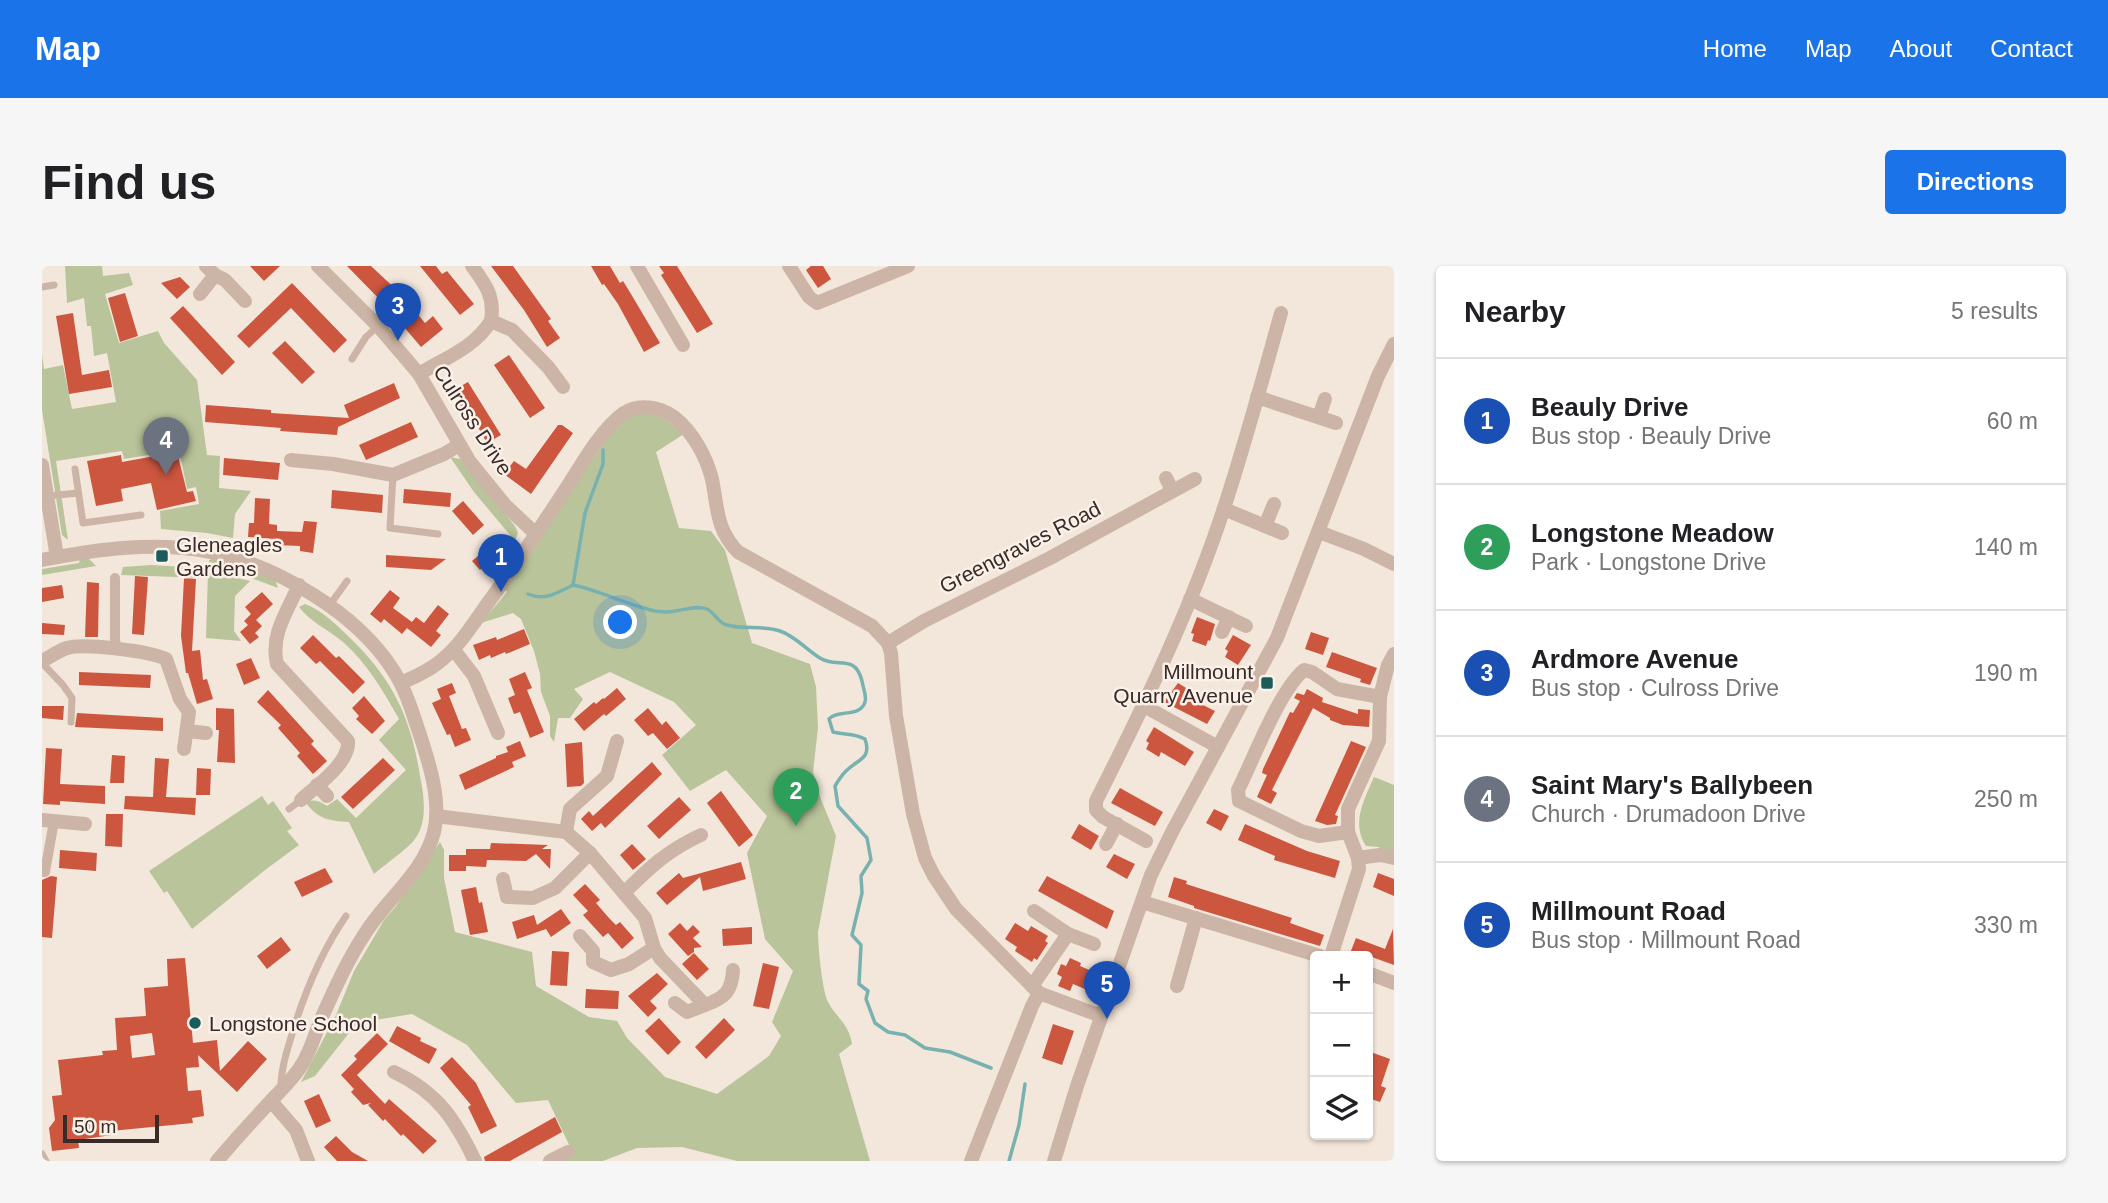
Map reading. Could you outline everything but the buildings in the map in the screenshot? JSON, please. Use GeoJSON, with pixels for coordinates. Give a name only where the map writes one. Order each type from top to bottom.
{"type":"FeatureCollection","features":[{"type":"Feature","properties":{"kind":"street","name":"Culross Drive"},"geometry":{"type":"LineString","coordinates":[[318,266],[378,326],[419,374],[458,444],[505,505],[536,534]]}},
{"type":"Feature","properties":{"kind":"street"},"geometry":{"type":"LineString","coordinates":[[419,374],[466,348],[483,334],[491,321],[493,305],[485,283],[472,266]]}},
{"type":"Feature","properties":{"kind":"street"},"geometry":{"type":"LineString","coordinates":[[637,266],[683,345]]}},
{"type":"Feature","properties":{"kind":"street"},"geometry":{"type":"LineString","coordinates":[[789,266],[809,296],[817,303],[908,266]]}},
{"type":"Feature","properties":{"kind":"street"},"geometry":{"type":"LineString","coordinates":[[200,294],[210,284],[210,270]]}},
{"type":"Feature","properties":{"kind":"street"},"geometry":{"type":"LineString","coordinates":[[210,270],[225,280],[245,301]]}},
{"type":"Feature","properties":{"kind":"street"},"geometry":{"type":"LineString","coordinates":[[1146,841],[1096,810],[1096,801],[1144,706],[1190,600],[1224,509],[1281,313]]}},
{"type":"Feature","properties":{"kind":"street"},"geometry":{"type":"LineString","coordinates":[[491,321],[512,330],[548,367],[563,387]]}},
{"type":"Feature","properties":{"kind":"street"},"geometry":{"type":"LineString","coordinates":[[1054,1161],[1076,1086],[1151,875],[1171,831],[1277,638],[1378,376],[1394,344]]}},
{"type":"Feature","properties":{"kind":"street"},"geometry":{"type":"LineString","coordinates":[[1257,397],[1336,423]]}},
{"type":"Feature","properties":{"kind":"street"},"geometry":{"type":"LineString","coordinates":[[1320,418],[1325,398]]}},
{"type":"Feature","properties":{"kind":"street"},"geometry":{"type":"LineString","coordinates":[[401,683],[430,670],[454,650],[536,534],[597,441],[625,413],[652,407],[672,416],[700,449],[712,480],[720,526],[738,552],[872,626],[888,643],[893,664],[896,716],[913,814],[925,858],[943,891],[956,909],[1035,990],[1101,1016]]}},
{"type":"Feature","properties":{"kind":"street"},"geometry":{"type":"LineString","coordinates":[[291,460],[333,464],[393,475],[444,454],[458,444]]}},
{"type":"Feature","properties":{"kind":"street"},"geometry":{"type":"LineString","coordinates":[[42,469],[47,496],[49,559],[120,548],[209,551],[242,560],[299,585],[329,606],[370,642],[391,667],[401,683],[427,759],[436,816],[434,834],[427,850],[409,879],[382,909],[354,951],[302,1065],[217,1161]]}},
{"type":"Feature","properties":{"kind":"street","name":"Greengraves Road"},"geometry":{"type":"LineString","coordinates":[[888,643],[924,621],[1050,558],[1169,484],[1195,479]]}},
{"type":"Feature","properties":{"kind":"street"},"geometry":{"type":"LineString","coordinates":[[1265,526],[1274,504]]}},
{"type":"Feature","properties":{"kind":"street"},"geometry":{"type":"LineString","coordinates":[[1224,509],[1282,533]]}},
{"type":"Feature","properties":{"kind":"street"},"geometry":{"type":"LineString","coordinates":[[1319,532],[1394,564]]}},
{"type":"Feature","properties":{"kind":"street"},"geometry":{"type":"LineString","coordinates":[[115,578],[117,649]]}},
{"type":"Feature","properties":{"kind":"street"},"geometry":{"type":"LineString","coordinates":[[295,804],[322,791],[349,750],[348,741],[277,664],[275,637],[299,585]]}},
{"type":"Feature","properties":{"kind":"street"},"geometry":{"type":"LineString","coordinates":[[1190,600],[1245,626]]}},
{"type":"Feature","properties":{"kind":"street"},"geometry":{"type":"LineString","coordinates":[[1222,632],[1229,617]]}},
{"type":"Feature","properties":{"kind":"street"},"geometry":{"type":"LineString","coordinates":[[42,662],[69,647],[134,649],[166,659],[180,699],[188,712],[184,749]]}},
{"type":"Feature","properties":{"kind":"street"},"geometry":{"type":"LineString","coordinates":[[454,650],[474,676],[498,733]]}},
{"type":"Feature","properties":{"kind":"street"},"geometry":{"type":"LineString","coordinates":[[1333,951],[1359,869],[1358,858],[1348,832],[1348,809],[1387,725],[1380,697],[1388,665],[1394,654]]}},
{"type":"Feature","properties":{"kind":"street"},"geometry":{"type":"LineString","coordinates":[[1348,832],[1319,836],[1301,831],[1239,801],[1238,790],[1276,713],[1296,677],[1304,670],[1312,672],[1337,689],[1380,697]]}},
{"type":"Feature","properties":{"kind":"street"},"geometry":{"type":"LineString","coordinates":[[1144,706],[1218,747]]}},
{"type":"Feature","properties":{"kind":"street"},"geometry":{"type":"LineString","coordinates":[[187,731],[206,733]]}},
{"type":"Feature","properties":{"kind":"street"},"geometry":{"type":"LineString","coordinates":[[566,832],[570,809],[607,776],[617,741]]}},
{"type":"Feature","properties":{"kind":"street"},"geometry":{"type":"LineString","coordinates":[[436,816],[566,832],[590,853],[645,918],[654,948],[660,958],[705,1005]]}},
{"type":"Feature","properties":{"kind":"street"},"geometry":{"type":"LineString","coordinates":[[42,872],[45,872],[48,820],[85,824]]}},
{"type":"Feature","properties":{"kind":"street"},"geometry":{"type":"LineString","coordinates":[[1106,844],[1117,824]]}},
{"type":"Feature","properties":{"kind":"street"},"geometry":{"type":"LineString","coordinates":[[624,893],[658,859],[701,835]]}},
{"type":"Feature","properties":{"kind":"street"},"geometry":{"type":"LineString","coordinates":[[503,879],[507,897],[533,898],[555,888],[590,853]]}},
{"type":"Feature","properties":{"kind":"street"},"geometry":{"type":"LineString","coordinates":[[1358,858],[1380,855],[1394,858]]}},
{"type":"Feature","properties":{"kind":"street"},"geometry":{"type":"LineString","coordinates":[[1142,902],[1310,953]]}},
{"type":"Feature","properties":{"kind":"street"},"geometry":{"type":"LineString","coordinates":[[1034,911],[1068,934],[1094,944]]}},
{"type":"Feature","properties":{"kind":"street"},"geometry":{"type":"LineString","coordinates":[[1177,986],[1196,918]]}},
{"type":"Feature","properties":{"kind":"street"},"geometry":{"type":"LineString","coordinates":[[971,1161],[1032,1006],[1035,990],[1068,934]]}},
{"type":"Feature","properties":{"kind":"street"},"geometry":{"type":"LineString","coordinates":[[580,936],[593,951],[593,962],[611,970],[629,964],[654,948]]}},
{"type":"Feature","properties":{"kind":"street"},"geometry":{"type":"LineString","coordinates":[[675,1003],[687,1012],[728,994],[733,970]]}},
{"type":"Feature","properties":{"kind":"street"},"geometry":{"type":"LineString","coordinates":[[1373,975],[1394,983]]}},
{"type":"Feature","properties":{"kind":"street"},"geometry":{"type":"LineString","coordinates":[[394,1072],[428,1091],[446,1112],[475,1161]]}},
{"type":"Feature","properties":{"kind":"street"},"geometry":{"type":"LineString","coordinates":[[276,1096],[296,1130],[308,1161]]}},
{"type":"Feature","properties":{"kind":"street"},"geometry":{"type":"LineString","coordinates":[[550,1161],[568,1152]]}},
{"type":"Feature","properties":{"kind":"lane"},"geometry":{"type":"LineString","coordinates":[[42,288],[54,285]]}},
{"type":"Feature","properties":{"kind":"lane"},"geometry":{"type":"LineString","coordinates":[[352,359],[366,337],[378,326]]}},
{"type":"Feature","properties":{"kind":"lane"},"geometry":{"type":"LineString","coordinates":[[75,470],[83,523],[141,515]]}},
{"type":"Feature","properties":{"kind":"lane"},"geometry":{"type":"LineString","coordinates":[[393,475],[390,528],[438,534]]}},
{"type":"Feature","properties":{"kind":"lane"},"geometry":{"type":"LineString","coordinates":[[47,496],[78,493]]}},
{"type":"Feature","properties":{"kind":"lane"},"geometry":{"type":"LineString","coordinates":[[329,606],[347,581]]}},
{"type":"Feature","properties":{"kind":"lane"},"geometry":{"type":"LineString","coordinates":[[42,662],[72,698],[71,722]]}},
{"type":"Feature","properties":{"kind":"lane"},"geometry":{"type":"LineString","coordinates":[[276,1096],[301,1005],[320,957],[346,916]]}},
{"type":"Feature","properties":{"kind":"lane"},"geometry":{"type":"LineString","coordinates":[[42,1154],[46,1161]]}},
{"type":"Feature","properties":{"kind":"green space"},"geometry":{"type":"Polygon","coordinates":[[[65,266],[102,266],[103,276],[129,273],[133,285],[105,294],[119,343],[158,331],[164,343],[197,380],[207,455],[220,456],[219,488],[251,491],[235,514],[233,538],[161,529],[160,511],[199,504],[196,487],[187,489],[179,450],[124,459],[122,451],[56,461],[68,540],[62,535],[42,410],[42,355],[44,369],[63,365],[72,409],[116,402],[107,353],[94,356],[91,326],[87,326],[84,298],[67,303],[65,266]]]}},
{"type":"Feature","properties":{"kind":"green space"},"geometry":{"type":"Polygon","coordinates":[[[646,412],[665,419],[684,434],[656,452],[679,528],[711,531],[725,550],[752,643],[810,664],[816,687],[818,728],[813,772],[836,836],[818,932],[823,986],[827,1000],[845,1025],[852,1044],[839,1054],[870,1161],[737,1161],[682,1147],[637,1148],[603,1161],[555,1161],[572,1151],[548,1100],[516,1103],[467,1045],[412,1014],[357,1023],[315,1076],[301,1082],[336,1015],[354,971],[384,920],[440,842],[444,850],[444,878],[455,932],[532,952],[536,986],[589,1017],[617,1021],[627,1038],[665,1077],[717,1094],[769,1056],[781,1036],[772,1022],[793,971],[765,939],[747,853],[767,816],[726,770],[690,791],[662,755],[696,725],[674,702],[610,672],[574,689],[583,699],[570,718],[558,718],[554,742],[550,736],[550,716],[541,692],[534,651],[521,619],[513,613],[481,623],[507,592],[505,589],[607,438],[633,413],[646,412]]]}},
{"type":"Feature","properties":{"kind":"green space"},"geometry":{"type":"Polygon","coordinates":[[[450,457],[460,459],[515,526],[518,533],[515,541],[474,492],[450,457]]]}},
{"type":"Feature","properties":{"kind":"green space"},"geometry":{"type":"Polygon","coordinates":[[[88,558],[96,566],[42,575],[42,569],[79,563],[80,559],[88,558]]]}},
{"type":"Feature","properties":{"kind":"green space"},"geometry":{"type":"Polygon","coordinates":[[[209,560],[249,569],[275,580],[278,588],[209,566],[209,560]]]}},
{"type":"Feature","properties":{"kind":"green space"},"geometry":{"type":"Polygon","coordinates":[[[151,565],[199,568],[205,570],[205,578],[121,575],[123,567],[151,565]]]}},
{"type":"Feature","properties":{"kind":"green space"},"geometry":{"type":"Polygon","coordinates":[[[208,571],[250,581],[235,596],[234,631],[241,641],[206,638],[208,571]]]}},
{"type":"Feature","properties":{"kind":"green space"},"geometry":{"type":"Polygon","coordinates":[[[305,604],[333,622],[377,667],[397,700],[411,735],[423,792],[422,824],[412,842],[374,874],[349,822],[324,818],[306,803],[316,801],[327,806],[337,799],[356,818],[406,770],[379,740],[399,719],[360,659],[343,642],[303,612],[299,607],[305,604]]]}},
{"type":"Feature","properties":{"kind":"green space"},"geometry":{"type":"Polygon","coordinates":[[[1374,777],[1394,785],[1394,853],[1380,850],[1379,847],[1366,846],[1362,837],[1359,820],[1374,777]]]}},
{"type":"Feature","properties":{"kind":"green space"},"geometry":{"type":"Polygon","coordinates":[[[262,796],[268,805],[273,801],[292,828],[287,831],[299,845],[192,929],[167,891],[164,893],[149,871],[262,796]]]}},
{"type":"Feature","properties":{"kind":"waterway"},"geometry":{"type":"LineString","coordinates":[[573,585],[585,513],[603,464],[603,450]]}},
{"type":"Feature","properties":{"kind":"waterway"},"geometry":{"type":"LineString","coordinates":[[573,585],[655,611],[707,609],[724,624],[780,631],[826,661],[855,667],[862,681],[865,702],[859,710],[838,714],[829,719],[833,732],[861,737],[865,739],[867,746],[863,758],[846,771],[835,786],[838,806],[867,838],[871,860],[861,876],[862,893],[852,935],[861,945],[859,984],[868,991],[866,999],[875,1023],[888,1032],[905,1035],[925,1048],[950,1052],[991,1068]]}},
{"type":"Feature","properties":{"kind":"waterway"},"geometry":{"type":"LineString","coordinates":[[528,594],[545,596],[573,585]]}},
{"type":"Feature","properties":{"kind":"waterway"},"geometry":{"type":"LineString","coordinates":[[1009,1161],[1019,1125],[1025,1084]]}},
{"type":"Feature","properties":{"kind":"place","name":"Ardmore Avenue"},"geometry":{"type":"Point","coordinates":[398,341]}},
{"type":"Feature","properties":{"kind":"place","name":"Saint Mary's Ballybeen"},"geometry":{"type":"Point","coordinates":[166,475]}},
{"type":"Feature","properties":{"kind":"place","name":"Gleneagles Gardens"},"geometry":{"type":"Point","coordinates":[162,556]}},
{"type":"Feature","properties":{"kind":"place","name":"Beauly Drive"},"geometry":{"type":"Point","coordinates":[501,592]}},
{"type":"Feature","properties":{"kind":"place","name":"Millmount Quarry Avenue"},"geometry":{"type":"Point","coordinates":[1267,683]}},
{"type":"Feature","properties":{"kind":"place","name":"Longstone Meadow"},"geometry":{"type":"Point","coordinates":[796,826]}},
{"type":"Feature","properties":{"kind":"place","name":"Millmount Road"},"geometry":{"type":"Point","coordinates":[1107,1019]}},
{"type":"Feature","properties":{"kind":"place","name":"Longstone School"},"geometry":{"type":"Point","coordinates":[195,1023]}}]}
